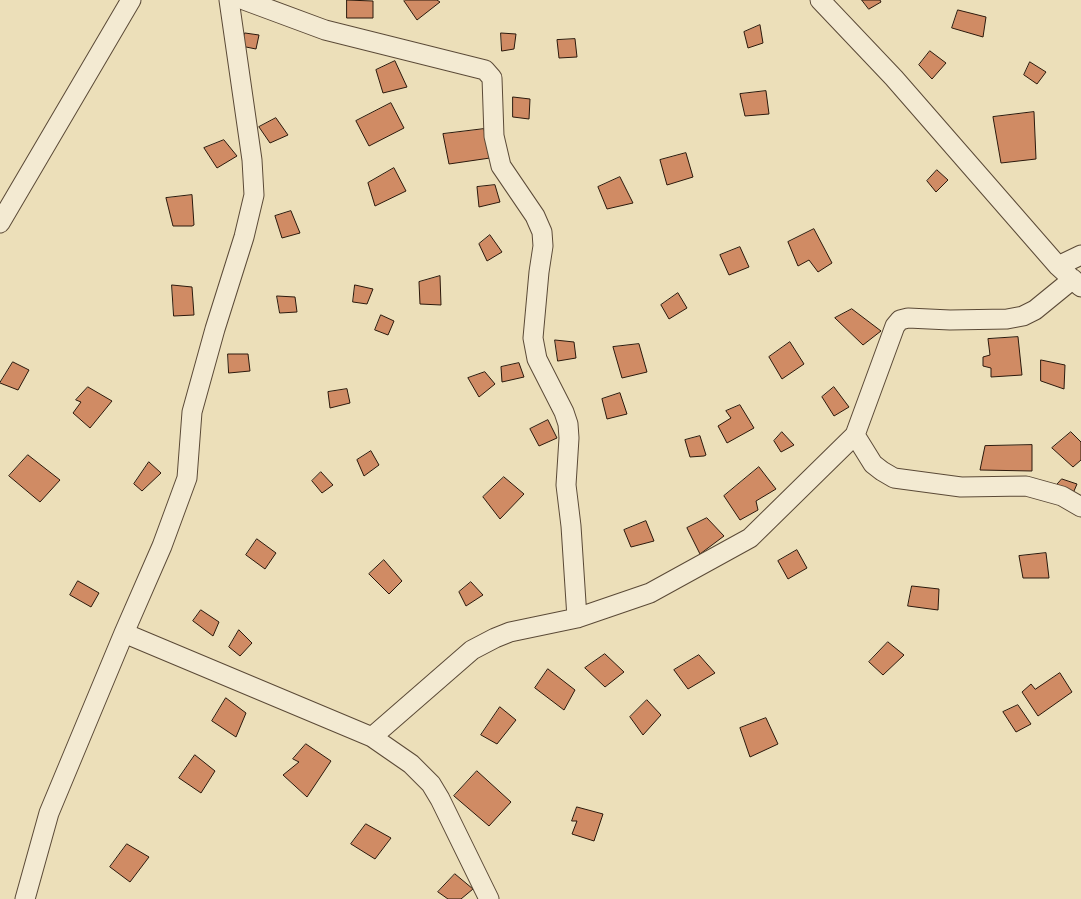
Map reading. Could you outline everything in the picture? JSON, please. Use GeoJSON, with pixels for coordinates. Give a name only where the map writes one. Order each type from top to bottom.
{"type":"FeatureCollection","features":[{"type":"Feature","properties":{"kind":"street"},"geometry":{"type":"LineString","coordinates":[[0,223],[131,0]]}},
{"type":"Feature","properties":{"kind":"street"},"geometry":{"type":"LineString","coordinates":[[25,899],[49,813],[162,546],[187,478],[192,412],[215,329],[244,237],[254,195],[252,160],[229,0]]}},
{"type":"Feature","properties":{"kind":"street"},"geometry":{"type":"LineString","coordinates":[[244,0],[325,30],[485,70],[492,78],[494,136],[501,166],[535,216],[542,232],[543,246],[533,338],[537,359],[564,412],[568,424],[569,438],[566,485],[571,526],[577,618]]}},
{"type":"Feature","properties":{"kind":"street"},"geometry":{"type":"LineString","coordinates":[[372,738],[472,650],[494,638],[510,632],[577,618],[650,593],[750,538],[855,435],[895,326],[900,320],[908,318],[950,320],[1007,319],[1023,316],[1077,283],[1058,266],[899,84],[820,0]]}},
{"type":"Feature","properties":{"kind":"street"},"geometry":{"type":"LineString","coordinates":[[1058,266],[1081,255]]}},
{"type":"Feature","properties":{"kind":"street"},"geometry":{"type":"LineString","coordinates":[[855,435],[873,464],[894,478],[961,487],[1026,486],[1062,496],[1081,507]]}},
{"type":"Feature","properties":{"kind":"street"},"geometry":{"type":"LineString","coordinates":[[124,633],[372,738],[411,764],[431,784],[440,799],[489,899]]}},
{"type":"Feature","properties":{"kind":"building"},"geometry":{"type":"Polygon","coordinates":[[[347,0],[373,1],[373,18],[347,18],[347,0]]]}},
{"type":"Feature","properties":{"kind":"building"},"geometry":{"type":"Polygon","coordinates":[[[437,0],[440,2],[417,20],[404,1],[437,0]]]}},
{"type":"Feature","properties":{"kind":"building"},"geometry":{"type":"Polygon","coordinates":[[[862,0],[880,0],[881,2],[869,9],[862,0]]]}},
{"type":"Feature","properties":{"kind":"building"},"geometry":{"type":"Polygon","coordinates":[[[958,10],[986,17],[983,37],[952,28],[958,10]]]}},
{"type":"Feature","properties":{"kind":"building"},"geometry":{"type":"Polygon","coordinates":[[[760,25],[763,43],[748,48],[744,32],[760,25]]]}},
{"type":"Feature","properties":{"kind":"building"},"geometry":{"type":"Polygon","coordinates":[[[245,33],[259,35],[256,49],[241,46],[245,33]]]}},
{"type":"Feature","properties":{"kind":"building"},"geometry":{"type":"Polygon","coordinates":[[[501,33],[516,34],[514,49],[502,51],[501,33]]]}},
{"type":"Feature","properties":{"kind":"building"},"geometry":{"type":"Polygon","coordinates":[[[575,39],[577,57],[559,58],[557,40],[575,39]]]}},
{"type":"Feature","properties":{"kind":"building"},"geometry":{"type":"Polygon","coordinates":[[[930,51],[946,63],[932,79],[919,65],[930,51]]]}},
{"type":"Feature","properties":{"kind":"building"},"geometry":{"type":"Polygon","coordinates":[[[395,61],[407,87],[383,93],[376,70],[395,61]]]}},
{"type":"Feature","properties":{"kind":"building"},"geometry":{"type":"Polygon","coordinates":[[[1030,62],[1046,72],[1037,84],[1024,75],[1030,62]]]}},
{"type":"Feature","properties":{"kind":"building"},"geometry":{"type":"Polygon","coordinates":[[[766,91],[769,114],[745,116],[740,94],[766,91]]]}},
{"type":"Feature","properties":{"kind":"building"},"geometry":{"type":"Polygon","coordinates":[[[513,97],[530,99],[529,119],[513,117],[513,97]]]}},
{"type":"Feature","properties":{"kind":"building"},"geometry":{"type":"Polygon","coordinates":[[[391,103],[404,128],[369,146],[356,121],[391,103]]]}},
{"type":"Feature","properties":{"kind":"building"},"geometry":{"type":"Polygon","coordinates":[[[1034,112],[1036,159],[1001,163],[993,117],[1034,112]]]}},
{"type":"Feature","properties":{"kind":"building"},"geometry":{"type":"Polygon","coordinates":[[[276,118],[288,135],[270,143],[259,127],[276,118]]]}},
{"type":"Feature","properties":{"kind":"building"},"geometry":{"type":"Polygon","coordinates":[[[484,129],[490,158],[449,164],[443,134],[484,129]]]}},
{"type":"Feature","properties":{"kind":"building"},"geometry":{"type":"Polygon","coordinates":[[[224,140],[237,156],[217,168],[204,148],[224,140]]]}},
{"type":"Feature","properties":{"kind":"building"},"geometry":{"type":"Polygon","coordinates":[[[686,153],[693,177],[667,185],[660,160],[686,153]]]}},
{"type":"Feature","properties":{"kind":"building"},"geometry":{"type":"Polygon","coordinates":[[[394,168],[406,191],[375,206],[368,183],[394,168]]]}},
{"type":"Feature","properties":{"kind":"building"},"geometry":{"type":"Polygon","coordinates":[[[937,170],[948,180],[936,192],[927,181],[937,170]]]}},
{"type":"Feature","properties":{"kind":"building"},"geometry":{"type":"Polygon","coordinates":[[[620,177],[633,203],[607,209],[598,187],[620,177]]]}},
{"type":"Feature","properties":{"kind":"building"},"geometry":{"type":"Polygon","coordinates":[[[495,185],[500,202],[479,207],[477,187],[495,185]]]}},
{"type":"Feature","properties":{"kind":"building"},"geometry":{"type":"Polygon","coordinates":[[[192,195],[194,225],[173,226],[166,198],[192,195]]]}},
{"type":"Feature","properties":{"kind":"building"},"geometry":{"type":"Polygon","coordinates":[[[291,211],[300,233],[282,238],[275,216],[291,211]]]}},
{"type":"Feature","properties":{"kind":"building"},"geometry":{"type":"Polygon","coordinates":[[[814,229],[832,263],[818,272],[809,260],[798,266],[788,242],[814,229]]]}},
{"type":"Feature","properties":{"kind":"building"},"geometry":{"type":"Polygon","coordinates":[[[490,235],[502,252],[487,261],[479,244],[490,235]]]}},
{"type":"Feature","properties":{"kind":"building"},"geometry":{"type":"Polygon","coordinates":[[[740,247],[749,267],[729,275],[720,255],[740,247]]]}},
{"type":"Feature","properties":{"kind":"building"},"geometry":{"type":"Polygon","coordinates":[[[440,276],[441,305],[420,304],[419,282],[440,276]]]}},
{"type":"Feature","properties":{"kind":"building"},"geometry":{"type":"Polygon","coordinates":[[[172,285],[192,287],[194,315],[174,316],[172,285]]]}},
{"type":"Feature","properties":{"kind":"building"},"geometry":{"type":"Polygon","coordinates":[[[355,285],[373,289],[367,304],[353,302],[355,285]]]}},
{"type":"Feature","properties":{"kind":"building"},"geometry":{"type":"Polygon","coordinates":[[[678,293],[687,308],[669,319],[661,305],[678,293]]]}},
{"type":"Feature","properties":{"kind":"building"},"geometry":{"type":"Polygon","coordinates":[[[277,296],[295,297],[297,312],[280,313],[277,296]]]}},
{"type":"Feature","properties":{"kind":"building"},"geometry":{"type":"Polygon","coordinates":[[[852,309],[881,331],[863,345],[835,318],[852,309]]]}},
{"type":"Feature","properties":{"kind":"building"},"geometry":{"type":"Polygon","coordinates":[[[381,315],[394,321],[388,335],[375,330],[381,315]]]}},
{"type":"Feature","properties":{"kind":"building"},"geometry":{"type":"Polygon","coordinates":[[[1018,337],[1022,375],[991,377],[991,368],[983,366],[983,357],[990,355],[988,339],[1018,337]]]}},
{"type":"Feature","properties":{"kind":"building"},"geometry":{"type":"Polygon","coordinates":[[[555,340],[574,342],[576,358],[558,361],[555,340]]]}},
{"type":"Feature","properties":{"kind":"building"},"geometry":{"type":"Polygon","coordinates":[[[790,342],[804,364],[782,379],[769,357],[790,342]]]}},
{"type":"Feature","properties":{"kind":"building"},"geometry":{"type":"Polygon","coordinates":[[[639,344],[647,372],[622,378],[613,347],[639,344]]]}},
{"type":"Feature","properties":{"kind":"building"},"geometry":{"type":"Polygon","coordinates":[[[228,354],[248,354],[250,371],[229,373],[228,354]]]}},
{"type":"Feature","properties":{"kind":"building"},"geometry":{"type":"Polygon","coordinates":[[[1041,360],[1065,365],[1064,389],[1041,381],[1041,360]]]}},
{"type":"Feature","properties":{"kind":"building"},"geometry":{"type":"Polygon","coordinates":[[[13,362],[29,370],[18,390],[0,383],[13,362]]]}},
{"type":"Feature","properties":{"kind":"building"},"geometry":{"type":"Polygon","coordinates":[[[519,363],[524,377],[502,382],[501,367],[519,363]]]}},
{"type":"Feature","properties":{"kind":"building"},"geometry":{"type":"Polygon","coordinates":[[[485,372],[495,384],[479,397],[468,378],[485,372]]]}},
{"type":"Feature","properties":{"kind":"building"},"geometry":{"type":"Polygon","coordinates":[[[88,387],[112,401],[90,428],[73,413],[81,402],[76,400],[88,387]]]}},
{"type":"Feature","properties":{"kind":"building"},"geometry":{"type":"Polygon","coordinates":[[[834,387],[849,407],[834,416],[822,397],[834,387]]]}},
{"type":"Feature","properties":{"kind":"building"},"geometry":{"type":"Polygon","coordinates":[[[347,389],[350,403],[330,408],[328,392],[347,389]]]}},
{"type":"Feature","properties":{"kind":"building"},"geometry":{"type":"Polygon","coordinates":[[[620,393],[627,414],[607,419],[602,399],[620,393]]]}},
{"type":"Feature","properties":{"kind":"building"},"geometry":{"type":"Polygon","coordinates":[[[740,405],[754,428],[727,443],[718,426],[731,418],[726,411],[740,405]]]}},
{"type":"Feature","properties":{"kind":"building"},"geometry":{"type":"Polygon","coordinates":[[[548,420],[557,438],[539,446],[530,429],[548,420]]]}},
{"type":"Feature","properties":{"kind":"building"},"geometry":{"type":"Polygon","coordinates":[[[782,432],[794,445],[781,452],[774,441],[782,432]]]}},
{"type":"Feature","properties":{"kind":"building"},"geometry":{"type":"Polygon","coordinates":[[[1071,432],[1081,442],[1081,460],[1073,467],[1052,448],[1071,432]]]}},
{"type":"Feature","properties":{"kind":"building"},"geometry":{"type":"Polygon","coordinates":[[[700,436],[706,455],[690,457],[685,440],[700,436]]]}},
{"type":"Feature","properties":{"kind":"building"},"geometry":{"type":"Polygon","coordinates":[[[1032,445],[1032,471],[980,470],[985,446],[1032,445]]]}},
{"type":"Feature","properties":{"kind":"building"},"geometry":{"type":"Polygon","coordinates":[[[371,451],[379,465],[364,476],[357,460],[371,451]]]}},
{"type":"Feature","properties":{"kind":"building"},"geometry":{"type":"Polygon","coordinates":[[[28,455],[60,480],[40,502],[9,476],[28,455]]]}},
{"type":"Feature","properties":{"kind":"building"},"geometry":{"type":"Polygon","coordinates":[[[149,462],[161,473],[142,491],[134,484],[149,462]]]}},
{"type":"Feature","properties":{"kind":"building"},"geometry":{"type":"Polygon","coordinates":[[[759,467],[776,489],[756,501],[758,510],[740,520],[724,496],[759,467]]]}},
{"type":"Feature","properties":{"kind":"building"},"geometry":{"type":"Polygon","coordinates":[[[321,472],[333,485],[322,493],[312,481],[321,472]]]}},
{"type":"Feature","properties":{"kind":"building"},"geometry":{"type":"Polygon","coordinates":[[[504,477],[524,494],[500,519],[483,497],[504,477]]]}},
{"type":"Feature","properties":{"kind":"building"},"geometry":{"type":"Polygon","coordinates":[[[1062,479],[1077,484],[1071,498],[1055,487],[1062,479]]]}},
{"type":"Feature","properties":{"kind":"building"},"geometry":{"type":"Polygon","coordinates":[[[707,518],[724,536],[700,554],[687,528],[707,518]]]}},
{"type":"Feature","properties":{"kind":"building"},"geometry":{"type":"Polygon","coordinates":[[[646,521],[654,541],[631,547],[624,530],[646,521]]]}},
{"type":"Feature","properties":{"kind":"building"},"geometry":{"type":"Polygon","coordinates":[[[257,539],[276,553],[265,569],[246,555],[257,539]]]}},
{"type":"Feature","properties":{"kind":"building"},"geometry":{"type":"Polygon","coordinates":[[[797,550],[807,568],[788,579],[778,561],[797,550]]]}},
{"type":"Feature","properties":{"kind":"building"},"geometry":{"type":"Polygon","coordinates":[[[1046,553],[1049,578],[1023,578],[1019,556],[1046,553]]]}},
{"type":"Feature","properties":{"kind":"building"},"geometry":{"type":"Polygon","coordinates":[[[384,560],[402,581],[389,594],[369,574],[384,560]]]}},
{"type":"Feature","properties":{"kind":"building"},"geometry":{"type":"Polygon","coordinates":[[[78,581],[99,593],[91,607],[70,595],[78,581]]]}},
{"type":"Feature","properties":{"kind":"building"},"geometry":{"type":"Polygon","coordinates":[[[471,582],[483,595],[466,606],[459,592],[471,582]]]}},
{"type":"Feature","properties":{"kind":"building"},"geometry":{"type":"Polygon","coordinates":[[[912,586],[939,589],[938,610],[908,606],[912,586]]]}},
{"type":"Feature","properties":{"kind":"building"},"geometry":{"type":"Polygon","coordinates":[[[201,610],[219,622],[213,636],[193,621],[201,610]]]}},
{"type":"Feature","properties":{"kind":"building"},"geometry":{"type":"Polygon","coordinates":[[[239,630],[252,643],[240,656],[229,647],[239,630]]]}},
{"type":"Feature","properties":{"kind":"building"},"geometry":{"type":"Polygon","coordinates":[[[888,642],[904,655],[883,675],[869,662],[888,642]]]}},
{"type":"Feature","properties":{"kind":"building"},"geometry":{"type":"Polygon","coordinates":[[[605,654],[624,672],[605,687],[585,668],[605,654]]]}},
{"type":"Feature","properties":{"kind":"building"},"geometry":{"type":"Polygon","coordinates":[[[699,655],[715,673],[688,689],[674,670],[699,655]]]}},
{"type":"Feature","properties":{"kind":"building"},"geometry":{"type":"Polygon","coordinates":[[[548,669],[575,690],[564,710],[535,688],[548,669]]]}},
{"type":"Feature","properties":{"kind":"building"},"geometry":{"type":"Polygon","coordinates":[[[1060,673],[1072,692],[1038,716],[1022,692],[1031,684],[1035,689],[1060,673]]]}},
{"type":"Feature","properties":{"kind":"building"},"geometry":{"type":"Polygon","coordinates":[[[226,698],[246,713],[236,737],[212,721],[226,698]]]}},
{"type":"Feature","properties":{"kind":"building"},"geometry":{"type":"Polygon","coordinates":[[[647,700],[661,715],[643,735],[630,717],[647,700]]]}},
{"type":"Feature","properties":{"kind":"building"},"geometry":{"type":"Polygon","coordinates":[[[1018,705],[1031,724],[1016,732],[1003,712],[1018,705]]]}},
{"type":"Feature","properties":{"kind":"building"},"geometry":{"type":"Polygon","coordinates":[[[500,707],[516,720],[497,744],[481,735],[500,707]]]}},
{"type":"Feature","properties":{"kind":"building"},"geometry":{"type":"Polygon","coordinates":[[[766,718],[778,744],[750,757],[740,728],[766,718]]]}},
{"type":"Feature","properties":{"kind":"building"},"geometry":{"type":"Polygon","coordinates":[[[306,744],[331,761],[307,797],[283,775],[299,762],[293,759],[306,744]]]}},
{"type":"Feature","properties":{"kind":"building"},"geometry":{"type":"Polygon","coordinates":[[[195,755],[215,771],[201,793],[179,778],[195,755]]]}},
{"type":"Feature","properties":{"kind":"building"},"geometry":{"type":"Polygon","coordinates":[[[477,771],[511,802],[489,826],[454,796],[477,771]]]}},
{"type":"Feature","properties":{"kind":"building"},"geometry":{"type":"Polygon","coordinates":[[[577,807],[603,814],[594,841],[572,834],[577,821],[572,821],[577,807]]]}},
{"type":"Feature","properties":{"kind":"building"},"geometry":{"type":"Polygon","coordinates":[[[366,824],[391,838],[375,859],[351,844],[366,824]]]}},
{"type":"Feature","properties":{"kind":"building"},"geometry":{"type":"Polygon","coordinates":[[[127,844],[149,857],[130,882],[110,867],[127,844]]]}},
{"type":"Feature","properties":{"kind":"building"},"geometry":{"type":"Polygon","coordinates":[[[455,874],[473,889],[461,899],[448,899],[438,892],[455,874]]]}}]}
